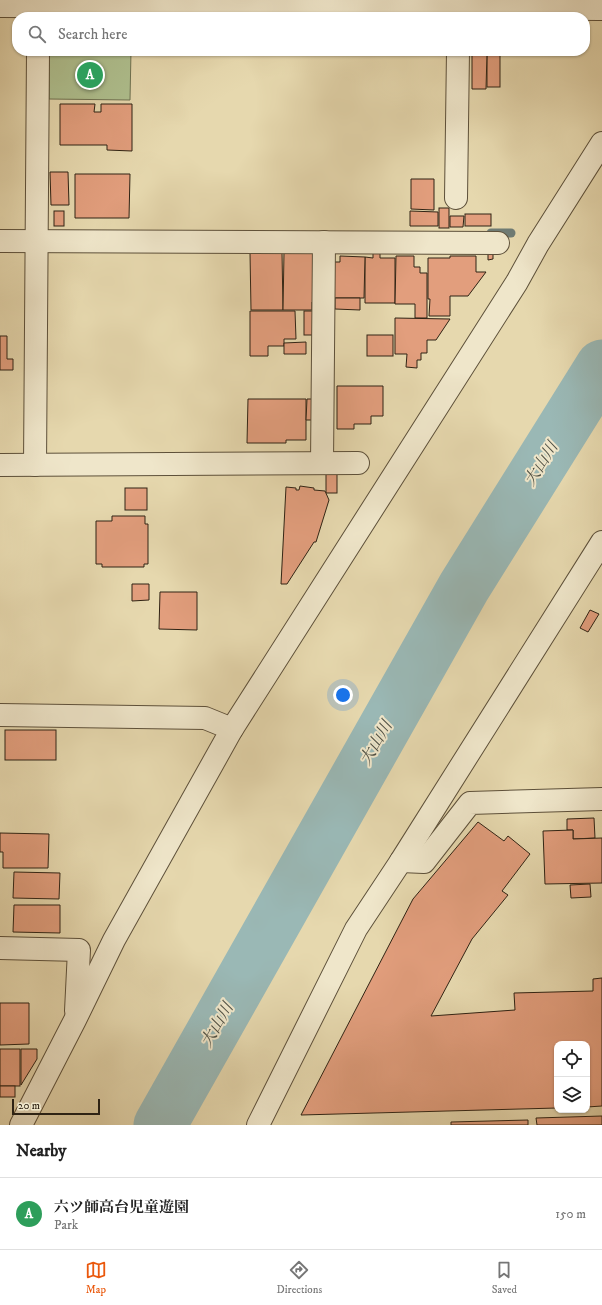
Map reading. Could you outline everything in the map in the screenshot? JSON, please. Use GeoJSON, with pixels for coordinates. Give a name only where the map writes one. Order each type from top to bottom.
{"type":"FeatureCollection","features":[{"type":"Feature","properties":{"kind":"street"},"geometry":{"type":"LineString","coordinates":[[0,6],[38,8],[374,12]]}},
{"type":"Feature","properties":{"kind":"street"},"geometry":{"type":"LineString","coordinates":[[494,12],[602,9]]}},
{"type":"Feature","properties":{"kind":"street"},"geometry":{"type":"LineString","coordinates":[[34,465],[38,56]]}},
{"type":"Feature","properties":{"kind":"street"},"geometry":{"type":"LineString","coordinates":[[456,198],[458,56]]}},
{"type":"Feature","properties":{"kind":"street"},"geometry":{"type":"LineString","coordinates":[[21,1125],[114,940],[232,728],[513,289],[538,244],[602,143]]}},
{"type":"Feature","properties":{"kind":"street"},"geometry":{"type":"LineString","coordinates":[[0,241],[498,243]]}},
{"type":"Feature","properties":{"kind":"street"},"geometry":{"type":"LineString","coordinates":[[322,463],[324,242]]}},
{"type":"Feature","properties":{"kind":"street"},"geometry":{"type":"LineString","coordinates":[[0,465],[358,463]]}},
{"type":"Feature","properties":{"kind":"street"},"geometry":{"type":"LineString","coordinates":[[258,1125],[356,930],[602,542]]}},
{"type":"Feature","properties":{"kind":"street"},"geometry":{"type":"LineString","coordinates":[[0,715],[205,718],[232,728]]}},
{"type":"Feature","properties":{"kind":"street"},"geometry":{"type":"LineString","coordinates":[[401,861],[424,862],[470,804],[602,799]]}},
{"type":"Feature","properties":{"kind":"street"},"geometry":{"type":"LineString","coordinates":[[0,948],[79,950],[75,1020]]}},
{"type":"Feature","properties":{"kind":"green space"},"geometry":{"type":"Polygon","coordinates":[[[49,56],[131,56],[130,100],[49,99],[49,56]]]}},
{"type":"Feature","properties":{"kind":"building"},"geometry":{"type":"Polygon","coordinates":[[[472,56],[487,56],[486,89],[472,89],[472,56]]]}},
{"type":"Feature","properties":{"kind":"building"},"geometry":{"type":"Polygon","coordinates":[[[487,56],[500,56],[500,87],[487,87],[487,56]]]}},
{"type":"Feature","properties":{"kind":"building"},"geometry":{"type":"Polygon","coordinates":[[[60,104],[95,104],[94,112],[101,112],[101,104],[132,104],[132,151],[107,150],[107,145],[60,145],[60,104]]]}},
{"type":"Feature","properties":{"kind":"building"},"geometry":{"type":"Polygon","coordinates":[[[50,172],[68,172],[69,205],[51,205],[50,172]]]}},
{"type":"Feature","properties":{"kind":"building"},"geometry":{"type":"Polygon","coordinates":[[[75,174],[130,174],[129,218],[75,218],[75,174]]]}},
{"type":"Feature","properties":{"kind":"building"},"geometry":{"type":"Polygon","coordinates":[[[411,179],[434,179],[434,210],[411,209],[411,179]]]}},
{"type":"Feature","properties":{"kind":"building"},"geometry":{"type":"Polygon","coordinates":[[[439,208],[449,208],[449,228],[439,228],[439,208]]]}},
{"type":"Feature","properties":{"kind":"building"},"geometry":{"type":"Polygon","coordinates":[[[54,211],[64,211],[64,226],[54,226],[54,211]]]}},
{"type":"Feature","properties":{"kind":"building"},"geometry":{"type":"Polygon","coordinates":[[[410,211],[438,212],[438,226],[410,226],[410,211]]]}},
{"type":"Feature","properties":{"kind":"building"},"geometry":{"type":"Polygon","coordinates":[[[465,214],[491,214],[491,226],[465,226],[465,214]]]}},
{"type":"Feature","properties":{"kind":"building"},"geometry":{"type":"Polygon","coordinates":[[[450,216],[464,216],[463,227],[450,227],[450,216]]]}},
{"type":"Feature","properties":{"kind":"building"},"geometry":{"type":"Polygon","coordinates":[[[250,253],[282,253],[283,310],[251,310],[250,253]]]}},
{"type":"Feature","properties":{"kind":"building"},"geometry":{"type":"Polygon","coordinates":[[[284,253],[315,253],[314,302],[312,302],[312,310],[283,310],[284,253]]]}},
{"type":"Feature","properties":{"kind":"building"},"geometry":{"type":"Polygon","coordinates":[[[373,253],[380,253],[380,258],[395,258],[395,303],[365,303],[365,257],[373,258],[373,253]]]}},
{"type":"Feature","properties":{"kind":"building"},"geometry":{"type":"Polygon","coordinates":[[[488,254],[493,254],[493,259],[488,260],[488,254]]]}},
{"type":"Feature","properties":{"kind":"building"},"geometry":{"type":"Polygon","coordinates":[[[340,256],[365,257],[364,298],[333,298],[334,262],[340,262],[340,256]]]}},
{"type":"Feature","properties":{"kind":"building"},"geometry":{"type":"Polygon","coordinates":[[[396,256],[414,256],[414,267],[420,267],[420,273],[427,273],[427,318],[415,318],[415,304],[395,304],[396,256]]]}},
{"type":"Feature","properties":{"kind":"building"},"geometry":{"type":"Polygon","coordinates":[[[450,256],[476,256],[476,272],[486,272],[468,296],[450,296],[450,316],[429,316],[430,299],[428,299],[428,258],[450,258],[450,256]]]}},
{"type":"Feature","properties":{"kind":"building"},"geometry":{"type":"Polygon","coordinates":[[[335,298],[360,298],[360,310],[335,309],[335,298]]]}},
{"type":"Feature","properties":{"kind":"building"},"geometry":{"type":"Polygon","coordinates":[[[250,311],[295,311],[296,339],[284,339],[284,346],[268,346],[268,356],[250,356],[250,311]]]}},
{"type":"Feature","properties":{"kind":"building"},"geometry":{"type":"Polygon","coordinates":[[[304,311],[316,311],[316,335],[304,335],[304,311]]]}},
{"type":"Feature","properties":{"kind":"building"},"geometry":{"type":"Polygon","coordinates":[[[395,318],[450,319],[436,340],[427,340],[427,353],[421,353],[421,360],[417,360],[417,368],[406,367],[407,354],[395,354],[395,318]]]}},
{"type":"Feature","properties":{"kind":"building"},"geometry":{"type":"Polygon","coordinates":[[[367,335],[393,335],[393,356],[367,356],[367,335]]]}},
{"type":"Feature","properties":{"kind":"building"},"geometry":{"type":"Polygon","coordinates":[[[0,336],[7,336],[7,359],[13,359],[13,370],[0,370],[0,336]]]}},
{"type":"Feature","properties":{"kind":"building"},"geometry":{"type":"Polygon","coordinates":[[[306,342],[306,354],[284,354],[284,343],[306,342]]]}},
{"type":"Feature","properties":{"kind":"building"},"geometry":{"type":"Polygon","coordinates":[[[337,386],[383,386],[383,416],[371,416],[371,424],[354,424],[354,429],[337,429],[337,386]]]}},
{"type":"Feature","properties":{"kind":"building"},"geometry":{"type":"Polygon","coordinates":[[[248,399],[306,399],[306,440],[286,440],[286,443],[247,443],[248,399]]]}},
{"type":"Feature","properties":{"kind":"building"},"geometry":{"type":"Polygon","coordinates":[[[307,399],[315,399],[315,420],[306,420],[307,399]]]}},
{"type":"Feature","properties":{"kind":"building"},"geometry":{"type":"Polygon","coordinates":[[[326,474],[337,474],[337,493],[326,493],[326,474]]]}},
{"type":"Feature","properties":{"kind":"building"},"geometry":{"type":"Polygon","coordinates":[[[300,486],[325,491],[329,500],[316,542],[314,542],[287,584],[281,584],[286,487],[296,488],[296,490],[299,490],[300,486]]]}},
{"type":"Feature","properties":{"kind":"building"},"geometry":{"type":"Polygon","coordinates":[[[125,488],[147,488],[147,510],[125,510],[125,488]]]}},
{"type":"Feature","properties":{"kind":"building"},"geometry":{"type":"Polygon","coordinates":[[[112,516],[145,516],[145,524],[148,524],[148,564],[144,564],[144,567],[102,567],[102,564],[96,564],[96,521],[112,521],[112,516]]]}},
{"type":"Feature","properties":{"kind":"building"},"geometry":{"type":"Polygon","coordinates":[[[132,584],[149,584],[149,600],[132,601],[132,584]]]}},
{"type":"Feature","properties":{"kind":"building"},"geometry":{"type":"Polygon","coordinates":[[[160,592],[197,592],[197,630],[159,629],[160,592]]]}},
{"type":"Feature","properties":{"kind":"building"},"geometry":{"type":"Polygon","coordinates":[[[590,610],[599,614],[588,632],[580,628],[590,610]]]}},
{"type":"Feature","properties":{"kind":"building"},"geometry":{"type":"Polygon","coordinates":[[[5,730],[56,730],[56,760],[5,760],[5,730]]]}},
{"type":"Feature","properties":{"kind":"building"},"geometry":{"type":"Polygon","coordinates":[[[594,818],[595,838],[573,839],[573,830],[567,830],[567,819],[594,818]]]}},
{"type":"Feature","properties":{"kind":"building"},"geometry":{"type":"Polygon","coordinates":[[[478,822],[504,841],[508,836],[530,854],[502,891],[508,895],[472,939],[431,1016],[515,1010],[514,993],[593,991],[593,979],[602,978],[602,1106],[590,1107],[590,1041],[554,1041],[554,1108],[301,1115],[413,899],[478,822]]]}},
{"type":"Feature","properties":{"kind":"building"},"geometry":{"type":"Polygon","coordinates":[[[573,830],[573,839],[602,838],[602,883],[545,884],[543,831],[573,830]]]}},
{"type":"Feature","properties":{"kind":"building"},"geometry":{"type":"Polygon","coordinates":[[[0,833],[49,834],[48,868],[3,868],[3,852],[0,852],[0,833]]]}},
{"type":"Feature","properties":{"kind":"building"},"geometry":{"type":"Polygon","coordinates":[[[14,872],[60,873],[59,899],[13,898],[14,872]]]}},
{"type":"Feature","properties":{"kind":"building"},"geometry":{"type":"Polygon","coordinates":[[[590,884],[591,897],[571,898],[570,885],[590,884]]]}},
{"type":"Feature","properties":{"kind":"building"},"geometry":{"type":"Polygon","coordinates":[[[14,905],[60,905],[60,933],[13,932],[14,905]]]}},
{"type":"Feature","properties":{"kind":"building"},"geometry":{"type":"Polygon","coordinates":[[[0,1003],[29,1003],[29,1044],[0,1045],[0,1003]]]}},
{"type":"Feature","properties":{"kind":"building"},"geometry":{"type":"Polygon","coordinates":[[[0,1049],[20,1049],[20,1086],[0,1086],[0,1049]]]}},
{"type":"Feature","properties":{"kind":"building"},"geometry":{"type":"Polygon","coordinates":[[[21,1049],[37,1049],[37,1059],[21,1085],[21,1049]]]}},
{"type":"Feature","properties":{"kind":"building"},"geometry":{"type":"Polygon","coordinates":[[[0,1086],[15,1086],[15,1097],[0,1097],[0,1086]]]}},
{"type":"Feature","properties":{"kind":"building"},"geometry":{"type":"Polygon","coordinates":[[[602,1116],[602,1125],[537,1125],[536,1118],[602,1116]]]}},
{"type":"Feature","properties":{"kind":"building"},"geometry":{"type":"Polygon","coordinates":[[[528,1120],[528,1125],[451,1125],[451,1122],[528,1120]]]}},
{"type":"Feature","properties":{"kind":"waterway"},"geometry":{"type":"LineString","coordinates":[[491,233],[511,233]]}},
{"type":"Feature","properties":{"kind":"waterway","name":"大山川"},"geometry":{"type":"LineString","coordinates":[[160,1125],[464,587],[602,366]]}},
{"type":"Feature","properties":{"kind":"place","name":"六ツ師高台児童遊園"},"geometry":{"type":"Point","coordinates":[90,75]}}]}
